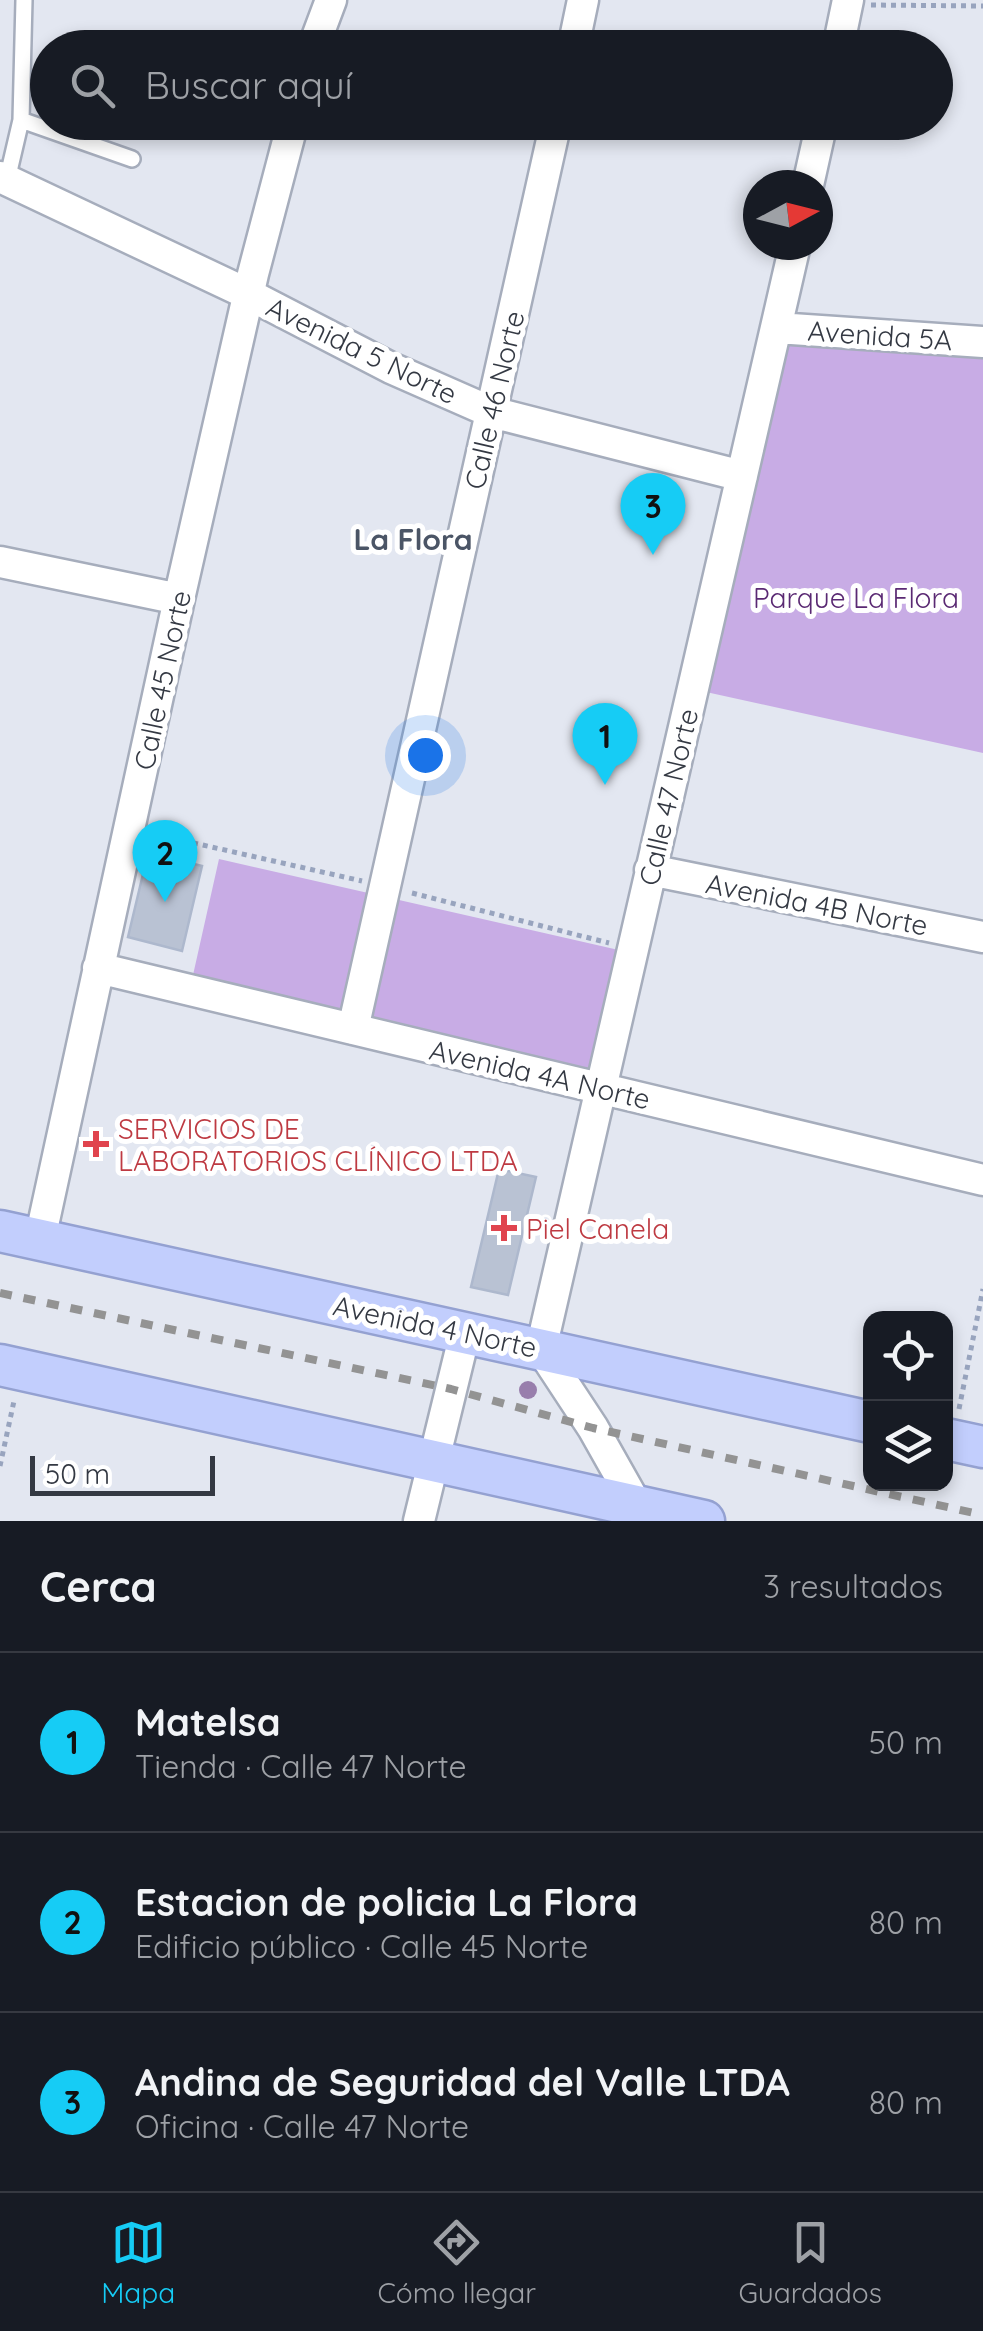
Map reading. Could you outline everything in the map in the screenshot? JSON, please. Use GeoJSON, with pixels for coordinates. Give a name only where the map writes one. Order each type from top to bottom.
{"type":"FeatureCollection","features":[{"type":"Feature","properties":{"kind":"main road","name":"Avenida 4 Norte"},"geometry":{"type":"LineString","coordinates":[[0,1231],[863,1420]]}},
{"type":"Feature","properties":{"kind":"main road"},"geometry":{"type":"LineString","coordinates":[[8,1380],[434,1461],[635,1514],[704,1521]]}},
{"type":"Feature","properties":{"kind":"street"},"geometry":{"type":"LineString","coordinates":[[320,30],[331,0]]}},
{"type":"Feature","properties":{"kind":"street"},"geometry":{"type":"LineString","coordinates":[[577,30],[584,0]]}},
{"type":"Feature","properties":{"kind":"street"},"geometry":{"type":"LineString","coordinates":[[846,30],[858,2]]}},
{"type":"Feature","properties":{"kind":"street","name":"Calle 45 Norte"},"geometry":{"type":"LineString","coordinates":[[40,1239],[179,599],[289,140]]}},
{"type":"Feature","properties":{"kind":"street","name":"Calle 46 Norte"},"geometry":{"type":"LineString","coordinates":[[352,1029],[552,140]]}},
{"type":"Feature","properties":{"kind":"street"},"geometry":{"type":"LineString","coordinates":[[811,170],[818,140]]}},
{"type":"Feature","properties":{"kind":"street","name":"Avenida 5 Norte"},"geometry":{"type":"LineString","coordinates":[[2,187],[250,295],[391,368],[491,412],[742,476]]}},
{"type":"Feature","properties":{"kind":"street","name":"Calle 47 Norte"},"geometry":{"type":"LineString","coordinates":[[541,1349],[792,260]]}},
{"type":"Feature","properties":{"kind":"street","name":"Avenida 5A"},"geometry":{"type":"LineString","coordinates":[[777,328],[983,342]]}},
{"type":"Feature","properties":{"kind":"street"},"geometry":{"type":"LineString","coordinates":[[0,562],[179,599]]}},
{"type":"Feature","properties":{"kind":"street","name":"Avenida 4B Norte"},"geometry":{"type":"LineString","coordinates":[[650,870],[983,937]]}},
{"type":"Feature","properties":{"kind":"street","name":"Avenida 4A Norte"},"geometry":{"type":"LineString","coordinates":[[98,968],[983,1180]]}},
{"type":"Feature","properties":{"kind":"street"},"geometry":{"type":"LineString","coordinates":[[419,1521],[465,1333]]}},
{"type":"Feature","properties":{"kind":"street"},"geometry":{"type":"LineString","coordinates":[[541,1349],[593,1428],[635,1514]]}},
{"type":"Feature","properties":{"kind":"lane"},"geometry":{"type":"LineString","coordinates":[[2,187],[21,120],[24,0]]}},
{"type":"Feature","properties":{"kind":"lane"},"geometry":{"type":"LineString","coordinates":[[21,120],[30,123]]}},
{"type":"Feature","properties":{"kind":"lane"},"geometry":{"type":"LineString","coordinates":[[78,140],[132,159]]}},
{"type":"Feature","properties":{"kind":"path"},"geometry":{"type":"LineString","coordinates":[[858,2],[983,6]]}},
{"type":"Feature","properties":{"kind":"path"},"geometry":{"type":"LineString","coordinates":[[962,1435],[983,1289]]}},
{"type":"Feature","properties":{"kind":"path"},"geometry":{"type":"LineString","coordinates":[[0,1466],[8,1380]]}},
{"type":"Feature","properties":{"kind":"green space","name":"Parque La Flora"},"geometry":{"type":"Polygon","coordinates":[[[786,341],[983,356],[983,753],[706,692],[786,341]]]}},
{"type":"Feature","properties":{"kind":"green space"},"geometry":{"type":"Polygon","coordinates":[[[219,859],[623,951],[595,1076],[191,984],[219,859]]]}},
{"type":"Feature","properties":{"kind":"building"},"geometry":{"type":"Polygon","coordinates":[[[148,853],[202,866],[182,951],[128,937],[148,853]]]}},
{"type":"Feature","properties":{"kind":"building","name":"Piel Canela"},"geometry":{"type":"Polygon","coordinates":[[[499,1169],[536,1177],[508,1295],[471,1287],[499,1169]]]}},
{"type":"Feature","properties":{"kind":"railway"},"geometry":{"type":"LineString","coordinates":[[0,1293],[451,1389],[593,1428],[983,1515]]}},
{"type":"Feature","properties":{"kind":"place","name":"Andina de Seguridad del Valle LTDA"},"geometry":{"type":"Point","coordinates":[653,555]}},
{"type":"Feature","properties":{"kind":"place","name":"Matelsa"},"geometry":{"type":"Point","coordinates":[605,785]}},
{"type":"Feature","properties":{"kind":"place","name":"Estacion de policia La Flora"},"geometry":{"type":"Point","coordinates":[165,902]}},
{"type":"Feature","properties":{"kind":"place","name":"SERVICIOS DE LABORATORIOS CLÍNICO LTDA"},"geometry":{"type":"Point","coordinates":[96,1144]}},
{"type":"Feature","properties":{"kind":"place","name":"Piel Canela"},"geometry":{"type":"Point","coordinates":[504,1228]}},
{"type":"Feature","properties":{"kind":"district","name":"La Flora"},"geometry":{"type":"Point","coordinates":[413,539]}}]}
